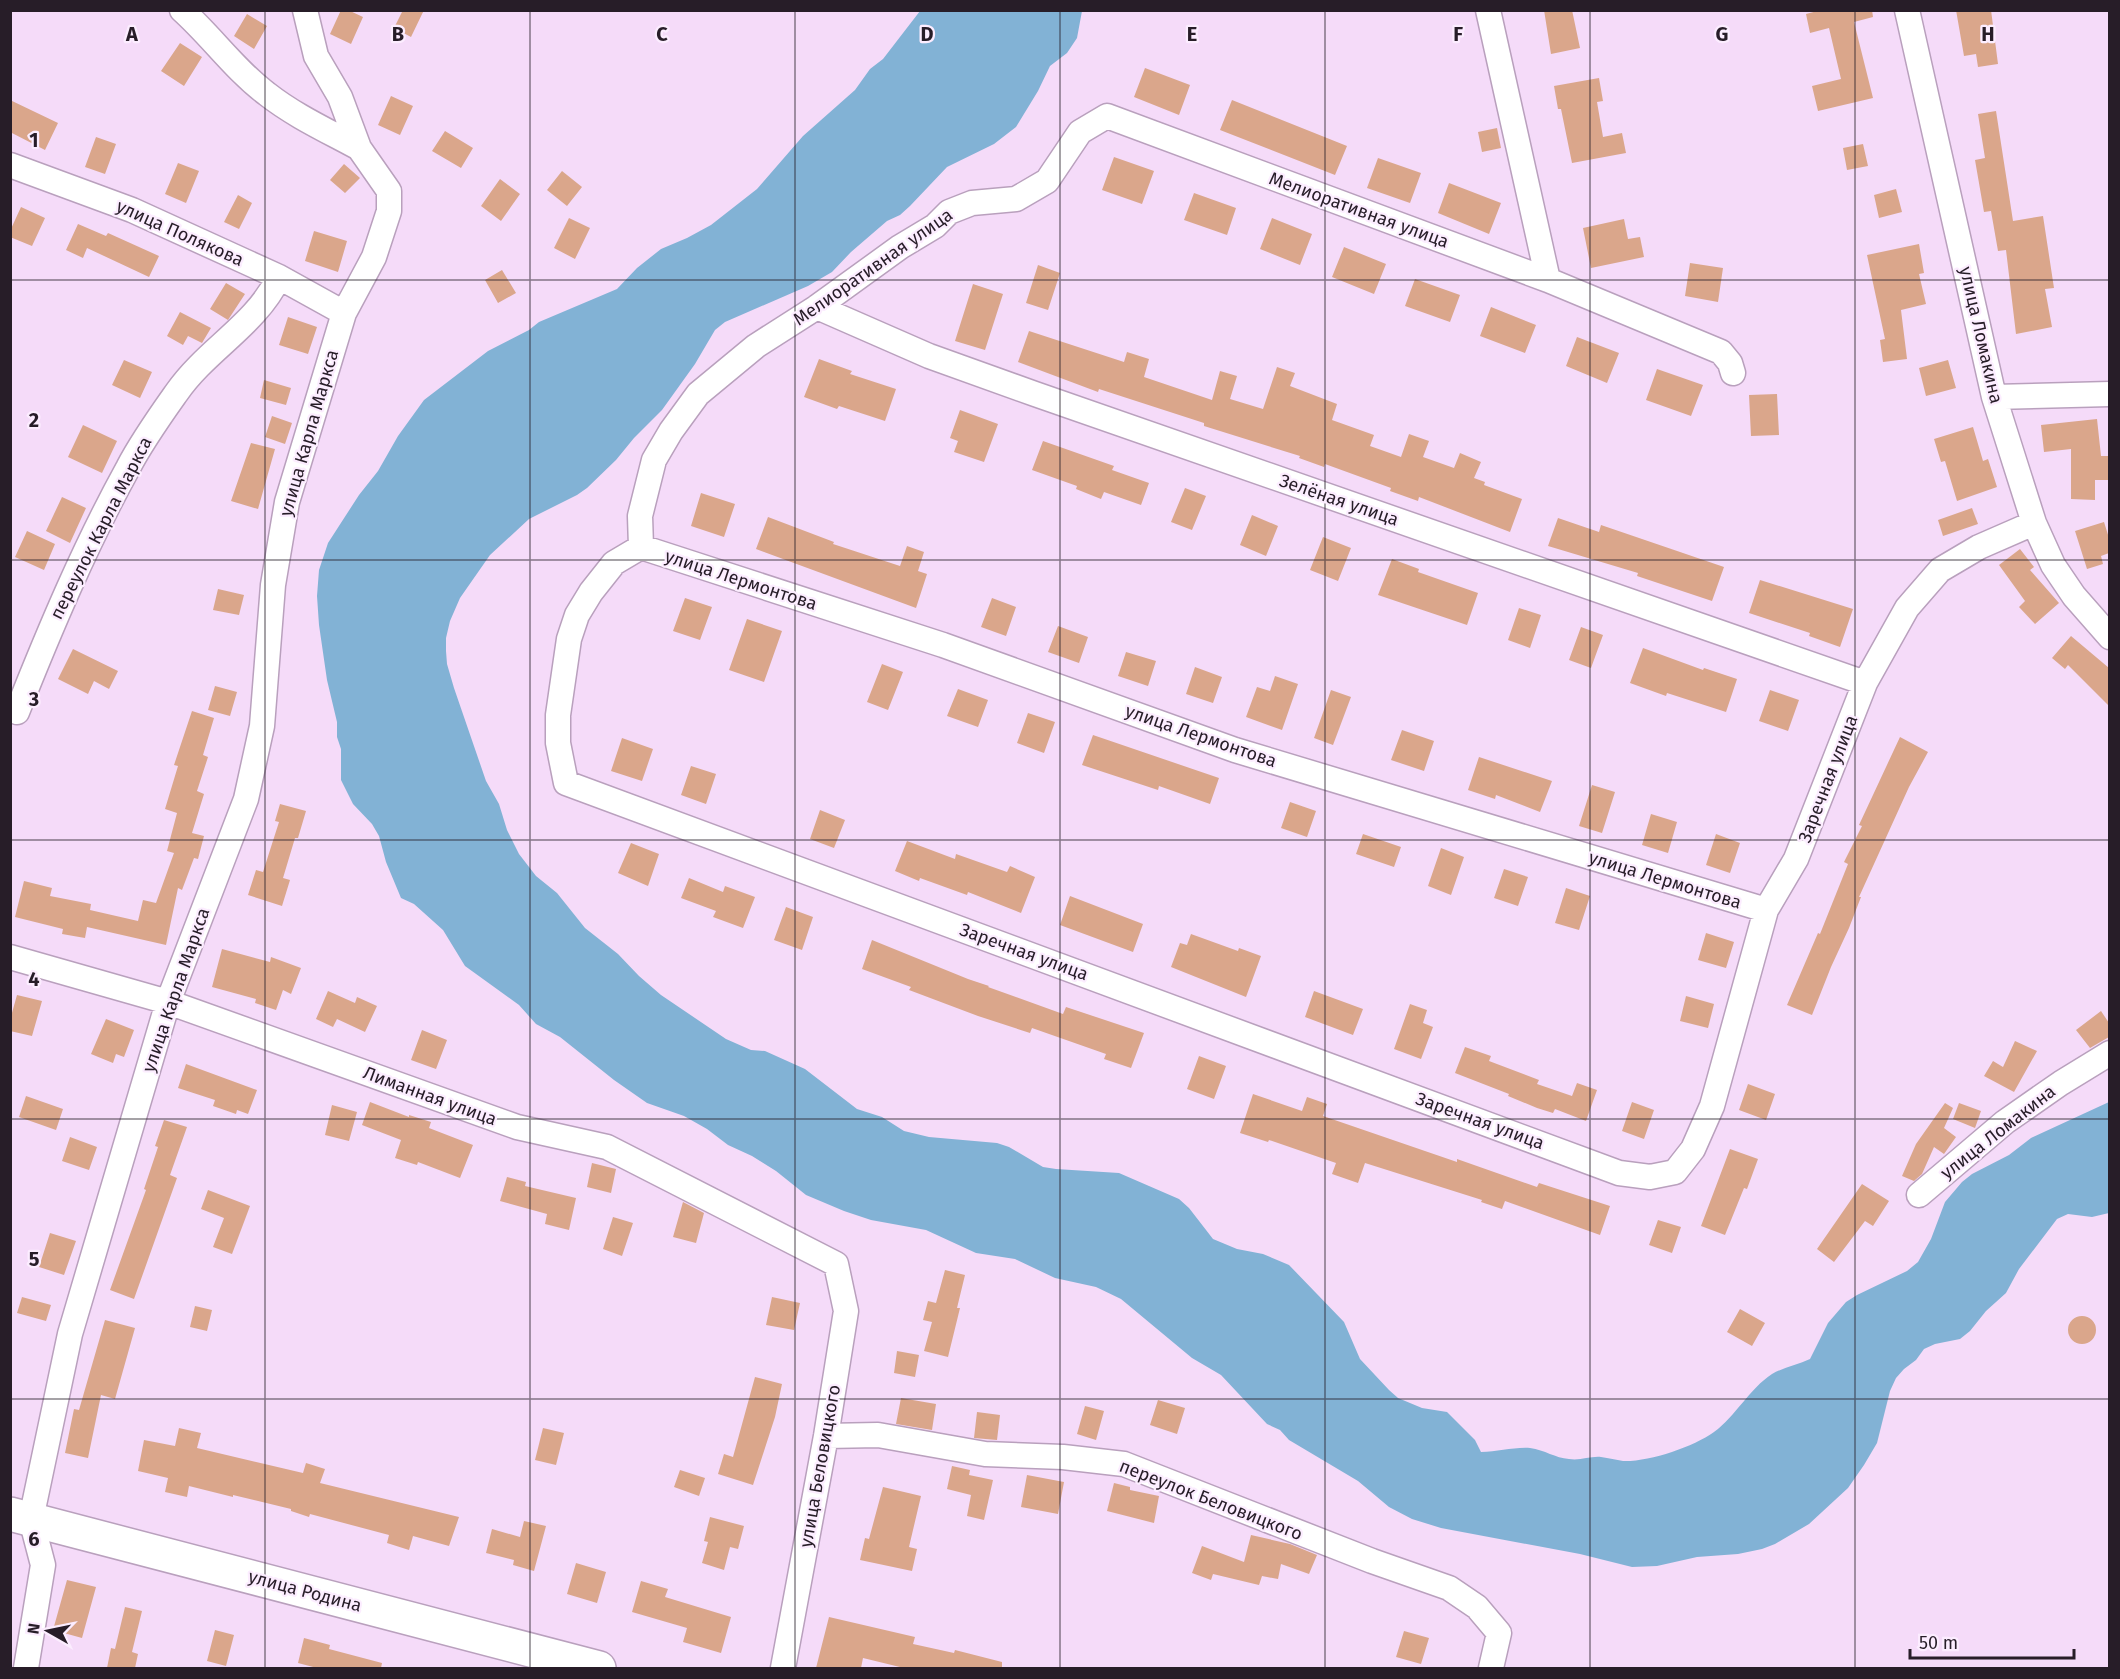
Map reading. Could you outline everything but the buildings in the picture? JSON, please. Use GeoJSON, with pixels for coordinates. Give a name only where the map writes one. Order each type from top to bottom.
{"type":"FeatureCollection","features":[{"type":"Feature","properties":{"kind":"street"},"geometry":{"type":"LineString","coordinates":[[182,10],[245,75],[285,108],[359,148]]}},
{"type":"Feature","properties":{"kind":"street"},"geometry":{"type":"LineString","coordinates":[[305,10],[316,56],[340,97],[359,148]]}},
{"type":"Feature","properties":{"kind":"street"},"geometry":{"type":"LineString","coordinates":[[1488,10],[1548,280]]}},
{"type":"Feature","properties":{"kind":"street","name":"улица Ломакина"},"geometry":{"type":"LineString","coordinates":[[1907,10],[1994,397],[2034,523],[2053,565],[2074,596],[2109,637]]}},
{"type":"Feature","properties":{"kind":"street","name":"Мелиоративная улица"},"geometry":{"type":"LineString","coordinates":[[641,547],[640,516],[654,459],[698,394],[747,353],[818,307],[900,247],[935,226],[950,212],[972,203],[1016,199],[1047,181],[1080,132],[1107,116],[1548,280],[1721,352],[1730,363],[1733,373]]}},
{"type":"Feature","properties":{"kind":"street","name":"улица Карла Маркса"},"geometry":{"type":"LineString","coordinates":[[26,1668],[43,1565],[21,1516],[70,1334],[168,1002],[246,799],[262,726],[273,585],[287,502],[344,313],[374,257],[388,211],[389,191],[359,148]]}},
{"type":"Feature","properties":{"kind":"street","name":"улица Полякова"},"geometry":{"type":"LineString","coordinates":[[10,165],[132,210],[279,277],[344,313]]}},
{"type":"Feature","properties":{"kind":"street","name":"переулок Карла Маркса"},"geometry":{"type":"LineString","coordinates":[[17,711],[56,614],[128,467],[180,388],[203,362],[231,338],[254,313],[273,290],[279,277]]}},
{"type":"Feature","properties":{"kind":"street","name":"Зелёная улица"},"geometry":{"type":"LineString","coordinates":[[818,307],[929,356],[993,379],[1865,683]]}},
{"type":"Feature","properties":{"kind":"street"},"geometry":{"type":"LineString","coordinates":[[1994,397],[2109,394]]}},
{"type":"Feature","properties":{"kind":"street","name":"Заречная улица"},"geometry":{"type":"LineString","coordinates":[[641,547],[614,563],[591,592],[574,623],[569,639],[558,716],[558,743],[566,783],[1619,1173],[1650,1177],[1675,1172],[1693,1149],[1715,1096],[1766,910],[1796,858],[1865,683],[1907,608],[1940,570],[1979,547],[2034,523]]}},
{"type":"Feature","properties":{"kind":"street","name":"улица Лермонтова"},"geometry":{"type":"LineString","coordinates":[[641,547],[943,645],[1235,750],[1766,910]]}},
{"type":"Feature","properties":{"kind":"street","name":"Лиманная улица"},"geometry":{"type":"LineString","coordinates":[[10,957],[168,1002],[517,1127],[608,1147],[836,1264]]}},
{"type":"Feature","properties":{"kind":"street","name":"улица Ломакина"},"geometry":{"type":"LineString","coordinates":[[1919,1195],[2005,1122],[2109,1053]]}},
{"type":"Feature","properties":{"kind":"street","name":"улица Беловицкого"},"geometry":{"type":"LineString","coordinates":[[783,1668],[826,1436],[846,1311],[836,1264]]}},
{"type":"Feature","properties":{"kind":"street","name":"переулок Беловицкого"},"geometry":{"type":"LineString","coordinates":[[826,1436],[878,1435],[985,1454],[1063,1456],[1124,1464],[1372,1561],[1449,1588],[1478,1607],[1499,1633],[1491,1668]]}},
{"type":"Feature","properties":{"kind":"street","name":"улица Родина"},"geometry":{"type":"LineString","coordinates":[[21,1516],[599,1668]]}},
{"type":"Feature","properties":{"kind":"water"},"geometry":{"type":"Polygon","coordinates":[[[920,11],[1082,11],[1077,38],[1067,53],[1050,66],[1016,127],[994,144],[947,167],[910,206],[900,215],[887,221],[832,272],[808,286],[725,322],[715,330],[695,364],[662,410],[616,460],[577,495],[529,519],[490,555],[460,598],[450,621],[446,638],[447,664],[486,781],[499,804],[507,830],[519,854],[536,876],[557,893],[585,928],[618,954],[661,995],[726,1039],[751,1050],[765,1051],[805,1069],[857,1109],[882,1117],[904,1131],[929,1137],[997,1143],[1009,1147],[1043,1167],[1119,1173],[1179,1199],[1213,1239],[1237,1249],[1263,1254],[1289,1265],[1344,1322],[1360,1359],[1389,1390],[1398,1398],[1422,1408],[1447,1412],[1475,1440],[1481,1452],[1530,1448],[1569,1459],[1604,1457],[1634,1461],[1670,1452],[1705,1438],[1722,1426],[1764,1380],[1772,1374],[1810,1359],[1828,1323],[1846,1302],[1907,1271],[1918,1262],[1931,1239],[1945,1202],[1962,1182],[1972,1174],[2009,1155],[2031,1138],[2109,1102],[2109,1213],[2092,1217],[2068,1214],[2057,1219],[2019,1269],[2006,1293],[1986,1311],[1970,1331],[1960,1339],[1935,1344],[1924,1349],[1916,1360],[1896,1378],[1890,1391],[1877,1443],[1848,1488],[1809,1524],[1775,1544],[1738,1554],[1697,1557],[1657,1566],[1632,1567],[1580,1554],[1441,1528],[1412,1519],[1389,1507],[1358,1481],[1289,1440],[1280,1430],[1267,1424],[1221,1375],[1192,1358],[1121,1299],[1096,1287],[1055,1278],[1015,1259],[976,1253],[926,1230],[871,1220],[844,1211],[806,1195],[776,1171],[728,1145],[707,1129],[684,1116],[647,1103],[560,1037],[536,1024],[519,1005],[465,966],[443,930],[414,904],[401,898],[386,862],[379,836],[372,824],[353,804],[341,780],[341,749],[327,680],[317,596],[319,570],[328,543],[424,400],[488,351],[529,330],[539,322],[617,289],[637,268],[661,249],[711,225],[757,189],[803,136],[855,90],[870,69],[883,59],[920,11]]]}}]}
